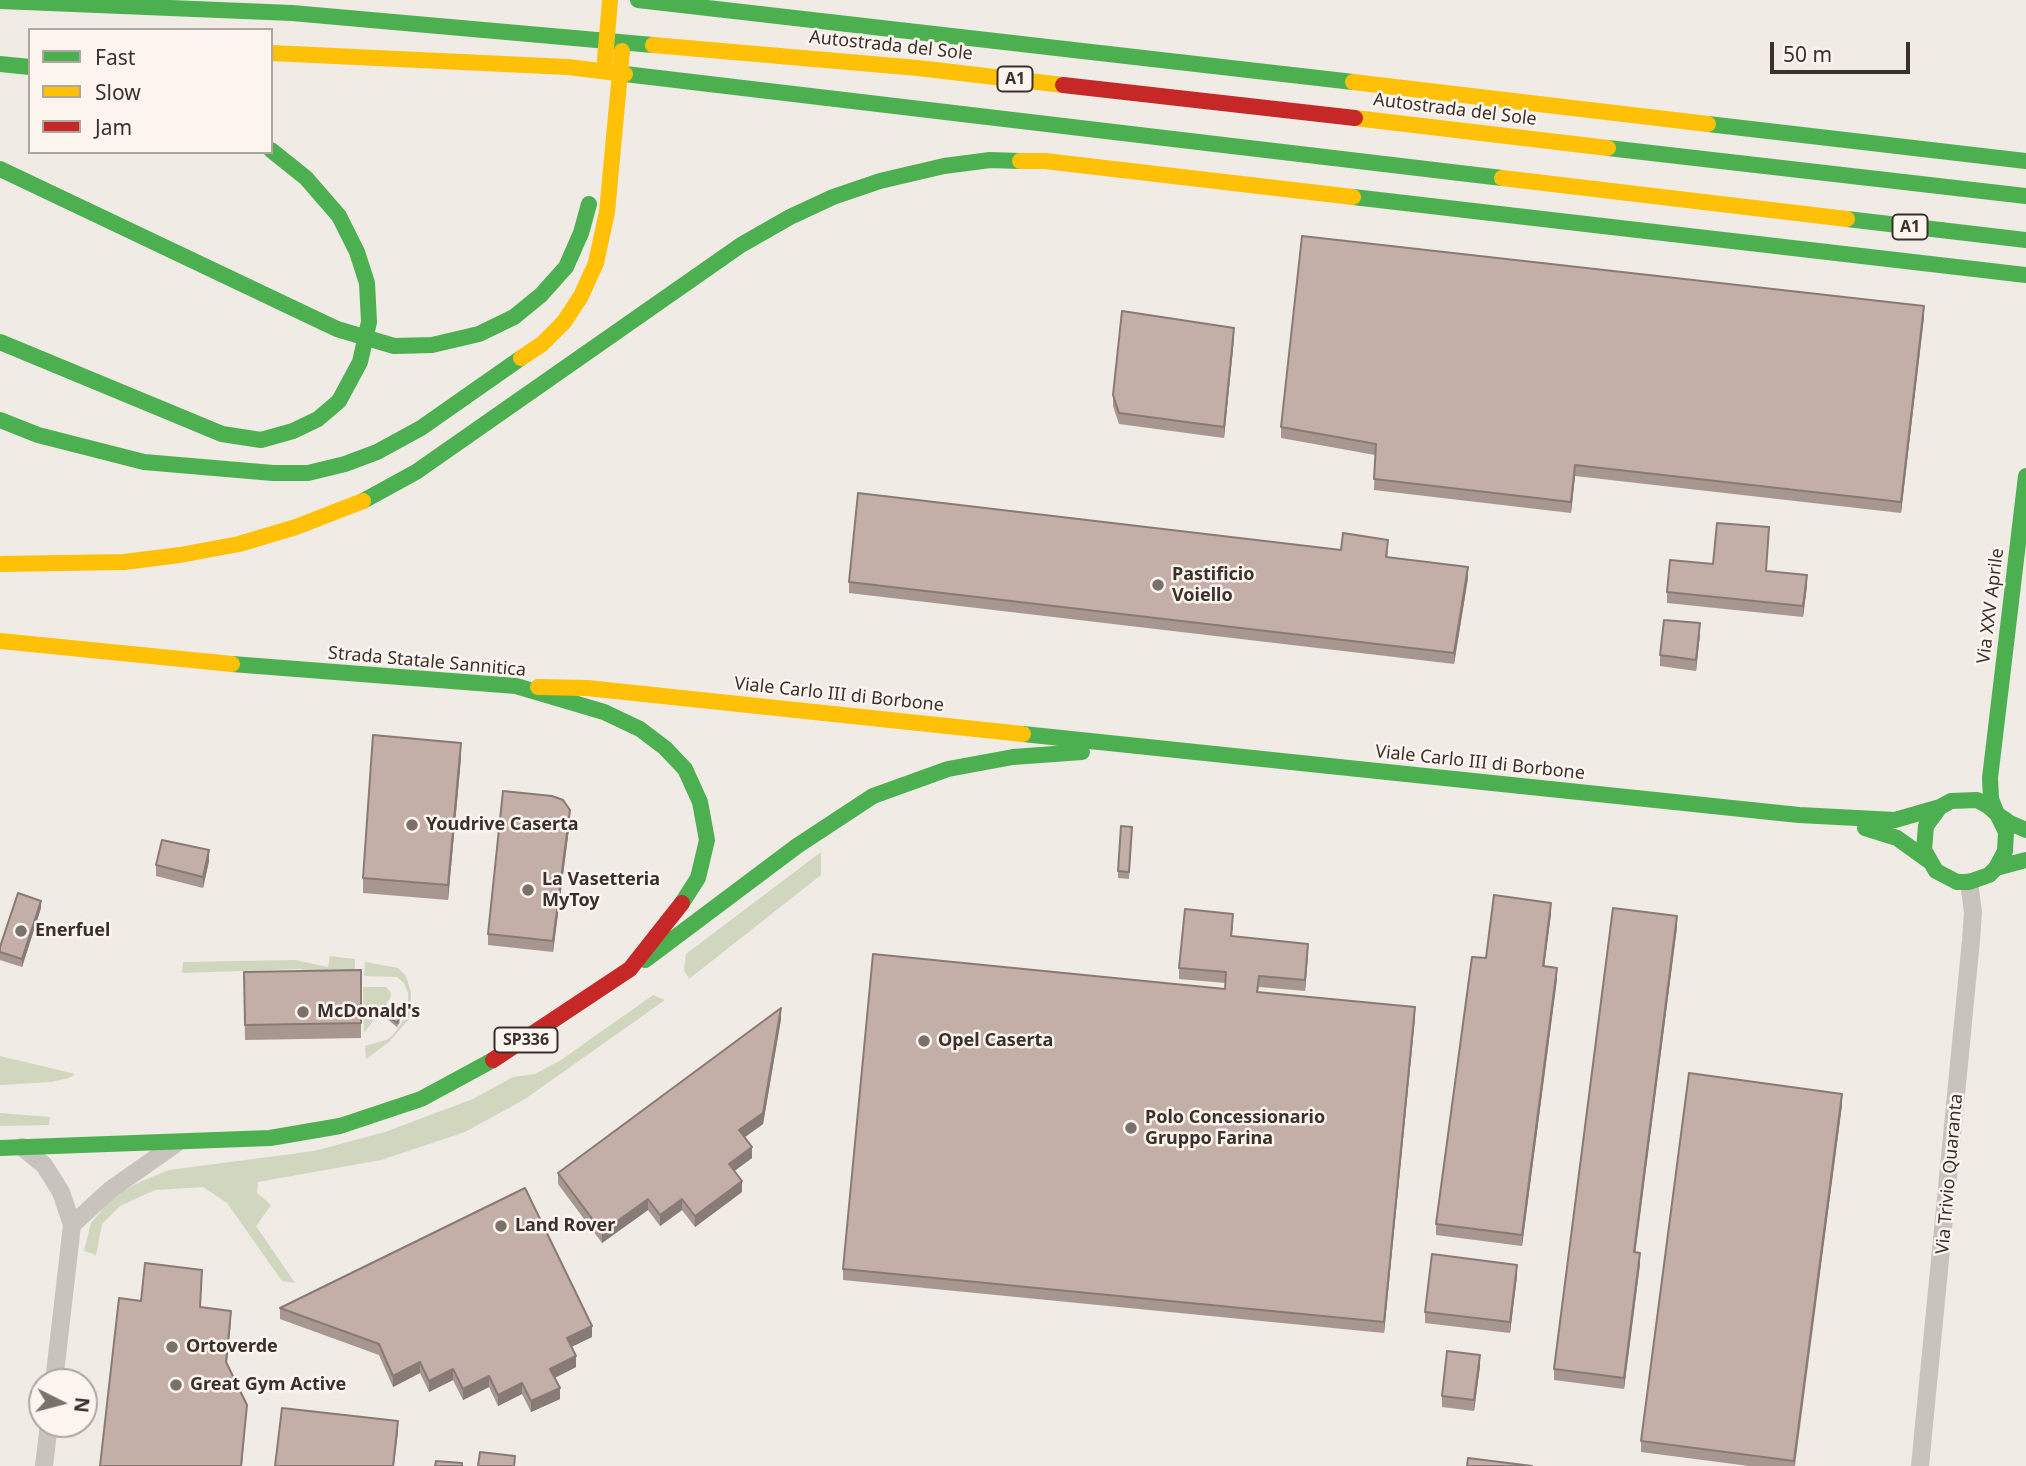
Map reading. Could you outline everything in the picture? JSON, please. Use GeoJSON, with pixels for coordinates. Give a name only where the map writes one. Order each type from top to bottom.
{"type":"FeatureCollection","features":[{"type":"Feature","properties":{"kind":"main road"},"geometry":{"type":"LineString","coordinates":[[602,91],[610,0]]}},
{"type":"Feature","properties":{"kind":"main road"},"geometry":{"type":"LineString","coordinates":[[638,0],[2026,161]]}},
{"type":"Feature","properties":{"kind":"main road","name":"Autostrada del Sole"},"geometry":{"type":"LineString","coordinates":[[0,1],[292,13],[918,68],[2026,196]]}},
{"type":"Feature","properties":{"kind":"main road"},"geometry":{"type":"LineString","coordinates":[[0,420],[38,435],[99,452],[145,461],[273,473],[308,473],[345,464],[377,452],[463,401],[542,344],[564,322],[581,296],[596,263],[607,212],[625,13]]}},
{"type":"Feature","properties":{"kind":"main road","name":"A1"},"geometry":{"type":"LineString","coordinates":[[273,53],[568,67],[2026,240]]}},
{"type":"Feature","properties":{"kind":"main road"},"geometry":{"type":"LineString","coordinates":[[0,64],[28,66]]}},
{"type":"Feature","properties":{"kind":"main road"},"geometry":{"type":"LineString","coordinates":[[0,342],[222,434],[261,439],[293,432],[318,419],[339,401],[360,362],[369,322],[367,283],[357,253],[339,216],[306,178],[273,152]]}},
{"type":"Feature","properties":{"kind":"main road"},"geometry":{"type":"LineString","coordinates":[[0,564],[124,562],[180,555],[239,544],[296,527],[358,503],[416,472],[741,245],[832,197],[880,181],[944,166],[990,160],[1045,161],[2026,275]]}},
{"type":"Feature","properties":{"kind":"main road"},"geometry":{"type":"LineString","coordinates":[[0,169],[337,330],[394,346],[432,345],[479,334],[523,310],[541,295],[566,267],[582,233],[593,182]]}},
{"type":"Feature","properties":{"kind":"main road","name":"Via XXV Aprile"},"geometry":{"type":"LineString","coordinates":[[1997,814],[1990,789],[1994,742],[2026,476]]}},
{"type":"Feature","properties":{"kind":"main road","name":"Strada Statale Sannitica"},"geometry":{"type":"LineString","coordinates":[[0,641],[215,663],[516,687],[604,712],[640,729],[665,748],[685,768],[701,802],[707,840],[698,878],[679,908],[630,969],[499,1057],[421,1099],[329,1128],[270,1138],[0,1148]]}},
{"type":"Feature","properties":{"kind":"main road","name":"Viale Carlo III di Borbone"},"geometry":{"type":"LineString","coordinates":[[516,687],[587,688],[1799,815],[1895,820],[1964,799],[1976,800],[2026,830]]}},
{"type":"Feature","properties":{"kind":"main road","name":"Via XXV Aprile"},"geometry":{"type":"LineString","coordinates":[[1945,804],[1964,794],[1978,782],[1994,742]]}},
{"type":"Feature","properties":{"kind":"main road","name":"Viale Carlo III di Borbone"},"geometry":{"type":"LineString","coordinates":[[630,969],[797,846],[873,796],[948,769],[1013,757],[1158,749]]}},
{"type":"Feature","properties":{"kind":"main road"},"geometry":{"type":"LineString","coordinates":[[1929,861],[1924,850],[1926,826],[1945,804]]}},
{"type":"Feature","properties":{"kind":"main road"},"geometry":{"type":"LineString","coordinates":[[1969,882],[1989,875],[2005,851],[2007,842],[2003,822],[1997,814]]}},
{"type":"Feature","properties":{"kind":"main road","name":"Viale Carlo III di Borbone"},"geometry":{"type":"LineString","coordinates":[[1799,815],[1874,830],[1896,838],[1929,861],[1946,878],[1969,882]]}},
{"type":"Feature","properties":{"kind":"main road"},"geometry":{"type":"LineString","coordinates":[[1996,868],[2026,860]]}},
{"type":"Feature","properties":{"kind":"street","name":"Via Trivio Quaranta"},"geometry":{"type":"LineString","coordinates":[[1920,1466],[1971,940],[1973,912],[1969,882]]}},
{"type":"Feature","properties":{"kind":"street"},"geometry":{"type":"LineString","coordinates":[[72,1225],[110,1190],[179,1141]]}},
{"type":"Feature","properties":{"kind":"street"},"geometry":{"type":"LineString","coordinates":[[22,1147],[44,1165],[61,1192],[72,1225],[56,1368]]}},
{"type":"Feature","properties":{"kind":"street"},"geometry":{"type":"LineString","coordinates":[[44,1466],[47,1438]]}},
{"type":"Feature","properties":{"kind":"green space"},"geometry":{"type":"Polygon","coordinates":[[[821,852],[821,875],[689,979],[684,970],[686,954],[821,852]]]}},
{"type":"Feature","properties":{"kind":"green space"},"geometry":{"type":"Polygon","coordinates":[[[330,956],[355,959],[355,978],[315,978],[301,969],[182,973],[183,962],[295,960],[328,967],[330,956]]]}},
{"type":"Feature","properties":{"kind":"green space"},"geometry":{"type":"Polygon","coordinates":[[[365,962],[398,968],[406,976],[411,993],[409,1019],[389,1042],[366,1059],[365,1046],[393,1035],[407,1015],[408,993],[404,983],[397,977],[364,976],[365,962]]]}},
{"type":"Feature","properties":{"kind":"green space"},"geometry":{"type":"Polygon","coordinates":[[[363,987],[386,987],[391,993],[390,999],[364,1033],[363,987]]]}},
{"type":"Feature","properties":{"kind":"green space"},"geometry":{"type":"Polygon","coordinates":[[[653,995],[665,1000],[525,1099],[465,1132],[381,1160],[258,1182],[257,1193],[271,1205],[256,1226],[295,1283],[282,1281],[227,1203],[203,1187],[155,1190],[120,1206],[102,1224],[96,1255],[84,1251],[91,1223],[114,1196],[142,1181],[169,1170],[314,1151],[385,1132],[473,1099],[513,1077],[535,1074],[561,1060],[653,995]]]}},
{"type":"Feature","properties":{"kind":"green space"},"geometry":{"type":"Polygon","coordinates":[[[0,1056],[75,1074],[51,1082],[0,1085],[0,1056]]]}},
{"type":"Feature","properties":{"kind":"green space"},"geometry":{"type":"Polygon","coordinates":[[[0,1113],[50,1117],[49,1125],[0,1126],[0,1113]]]}},
{"type":"Feature","properties":{"kind":"building"},"geometry":{"type":"Polygon","coordinates":[[[1302,236],[1924,306],[1901,502],[1575,465],[1571,502],[1374,479],[1376,444],[1281,427],[1302,236]]]}},
{"type":"Feature","properties":{"kind":"building"},"geometry":{"type":"Polygon","coordinates":[[[1122,311],[1234,328],[1224,427],[1119,413],[1113,395],[1122,311]]]}},
{"type":"Feature","properties":{"kind":"building","name":"Pastificio Voiello"},"geometry":{"type":"Polygon","coordinates":[[[858,493],[1341,550],[1343,533],[1388,540],[1386,557],[1468,567],[1454,653],[849,582],[858,493]]]}},
{"type":"Feature","properties":{"kind":"building"},"geometry":{"type":"Polygon","coordinates":[[[1717,523],[1769,527],[1766,571],[1807,575],[1803,606],[1667,592],[1670,560],[1713,564],[1717,523]]]}},
{"type":"Feature","properties":{"kind":"building"},"geometry":{"type":"Polygon","coordinates":[[[1664,620],[1700,623],[1696,660],[1660,655],[1664,620]]]}},
{"type":"Feature","properties":{"kind":"building","name":"Youdrive Caserta"},"geometry":{"type":"Polygon","coordinates":[[[373,735],[461,743],[448,885],[363,878],[373,735]]]}},
{"type":"Feature","properties":{"kind":"building","name":"La Vasetteria MyToy"},"geometry":{"type":"Polygon","coordinates":[[[503,791],[552,796],[563,800],[570,810],[553,941],[488,934],[503,791]]]}},
{"type":"Feature","properties":{"kind":"building"},"geometry":{"type":"Polygon","coordinates":[[[1121,826],[1132,827],[1129,872],[1118,871],[1121,826]]]}},
{"type":"Feature","properties":{"kind":"building"},"geometry":{"type":"Polygon","coordinates":[[[162,840],[209,850],[203,877],[156,865],[162,840]]]}},
{"type":"Feature","properties":{"kind":"building","name":"Enerfuel"},"geometry":{"type":"Polygon","coordinates":[[[18,893],[41,901],[22,959],[0,952],[18,893]]]}},
{"type":"Feature","properties":{"kind":"building"},"geometry":{"type":"Polygon","coordinates":[[[1494,895],[1551,903],[1543,966],[1557,968],[1522,1235],[1436,1224],[1472,957],[1486,958],[1494,895]]]}},
{"type":"Feature","properties":{"kind":"building"},"geometry":{"type":"Polygon","coordinates":[[[1613,908],[1677,916],[1634,1252],[1640,1253],[1624,1378],[1554,1369],[1613,908]]]}},
{"type":"Feature","properties":{"kind":"building","name":"Polo Concessionario Gruppo Farina"},"geometry":{"type":"Polygon","coordinates":[[[1185,909],[1233,914],[1231,936],[1308,944],[1305,980],[1259,976],[1257,992],[1415,1007],[1384,1322],[843,1269],[873,954],[1225,989],[1226,972],[1179,968],[1185,909]]]}},
{"type":"Feature","properties":{"kind":"building","name":"McDonald's"},"geometry":{"type":"Polygon","coordinates":[[[361,970],[361,1023],[245,1025],[244,972],[361,970]]]}},
{"type":"Feature","properties":{"kind":"building"},"geometry":{"type":"Polygon","coordinates":[[[385,1005],[400,1018],[397,1023],[381,1010],[385,1005]]]}},
{"type":"Feature","properties":{"kind":"building"},"geometry":{"type":"Polygon","coordinates":[[[781,1008],[763,1113],[739,1130],[752,1147],[729,1164],[742,1181],[695,1216],[682,1199],[660,1215],[648,1199],[602,1232],[558,1173],[781,1008]]]}},
{"type":"Feature","properties":{"kind":"building"},"geometry":{"type":"Polygon","coordinates":[[[1689,1073],[1842,1094],[1794,1461],[1641,1441],[1689,1073]]]}},
{"type":"Feature","properties":{"kind":"building"},"geometry":{"type":"Polygon","coordinates":[[[525,1188],[592,1326],[567,1338],[576,1356],[550,1369],[560,1388],[531,1401],[522,1383],[498,1395],[489,1376],[463,1389],[453,1369],[429,1381],[420,1362],[393,1376],[379,1344],[280,1308],[525,1188]]]}},
{"type":"Feature","properties":{"kind":"building"},"geometry":{"type":"Polygon","coordinates":[[[1432,1254],[1517,1265],[1510,1322],[1425,1312],[1432,1254]]]}},
{"type":"Feature","properties":{"kind":"building","name":"Ortoverde"},"geometry":{"type":"Polygon","coordinates":[[[145,1263],[202,1270],[200,1307],[231,1311],[226,1362],[247,1405],[241,1466],[100,1466],[119,1298],[141,1301],[145,1263]]]}},
{"type":"Feature","properties":{"kind":"building"},"geometry":{"type":"Polygon","coordinates":[[[1447,1351],[1480,1355],[1474,1400],[1442,1396],[1447,1351]]]}},
{"type":"Feature","properties":{"kind":"building"},"geometry":{"type":"Polygon","coordinates":[[[282,1408],[398,1421],[393,1466],[275,1466],[282,1408]]]}},
{"type":"Feature","properties":{"kind":"building"},"geometry":{"type":"Polygon","coordinates":[[[480,1452],[515,1456],[514,1466],[478,1466],[480,1452]]]}},
{"type":"Feature","properties":{"kind":"building"},"geometry":{"type":"Polygon","coordinates":[[[1468,1458],[1532,1466],[1467,1466],[1468,1458]]]}},
{"type":"Feature","properties":{"kind":"building"},"geometry":{"type":"Polygon","coordinates":[[[436,1461],[462,1463],[462,1466],[435,1466],[436,1461]]]}},
{"type":"Feature","properties":{"kind":"traffic: fast"},"geometry":{"type":"LineString","coordinates":[[638,0],[1353,82]]}},
{"type":"Feature","properties":{"kind":"traffic: fast"},"geometry":{"type":"LineString","coordinates":[[0,1],[292,13],[653,45]]}},
{"type":"Feature","properties":{"kind":"traffic: fast"},"geometry":{"type":"LineString","coordinates":[[0,64],[28,67]]}},
{"type":"Feature","properties":{"kind":"traffic: fast"},"geometry":{"type":"LineString","coordinates":[[625,74],[1502,178]]}},
{"type":"Feature","properties":{"kind":"traffic: fast"},"geometry":{"type":"LineString","coordinates":[[1708,124],[2026,161]]}},
{"type":"Feature","properties":{"kind":"traffic: fast"},"geometry":{"type":"LineString","coordinates":[[1608,148],[2026,196]]}},
{"type":"Feature","properties":{"kind":"traffic: fast"},"geometry":{"type":"LineString","coordinates":[[0,342],[222,434],[261,440],[293,431],[318,419],[339,401],[360,362],[369,322],[367,283],[357,252],[339,216],[306,178],[273,152]]}},
{"type":"Feature","properties":{"kind":"traffic: fast"},"geometry":{"type":"LineString","coordinates":[[363,501],[416,472],[741,245],[790,217],[833,197],[880,181],[944,166],[990,160],[1020,161]]}},
{"type":"Feature","properties":{"kind":"traffic: fast"},"geometry":{"type":"LineString","coordinates":[[0,169],[337,329],[394,346],[432,345],[479,334],[514,317],[541,295],[566,267],[581,233],[589,204]]}},
{"type":"Feature","properties":{"kind":"traffic: fast"},"geometry":{"type":"LineString","coordinates":[[1353,197],[2026,275]]}},
{"type":"Feature","properties":{"kind":"traffic: fast"},"geometry":{"type":"LineString","coordinates":[[1847,219],[2026,240]]}},
{"type":"Feature","properties":{"kind":"traffic: fast"},"geometry":{"type":"LineString","coordinates":[[0,420],[38,435],[144,462],[273,473],[308,473],[345,464],[377,452],[421,428],[521,358]]}},
{"type":"Feature","properties":{"kind":"traffic: fast"},"geometry":{"type":"LineString","coordinates":[[2026,476],[1990,778],[1991,799],[1997,814],[2006,832],[2005,851],[1989,875],[1969,882],[1957,882],[1936,871],[1924,850],[1926,826],[1940,807],[1951,801],[1977,800],[1988,806],[1997,814],[2010,823],[2026,830]]}},
{"type":"Feature","properties":{"kind":"traffic: fast"},"geometry":{"type":"LineString","coordinates":[[232,664],[516,686],[604,712],[640,729],[665,748],[685,769],[700,802],[707,840],[698,878],[682,903]]}},
{"type":"Feature","properties":{"kind":"traffic: fast"},"geometry":{"type":"LineString","coordinates":[[1023,734],[1799,815],[1895,820],[1940,807]]}},
{"type":"Feature","properties":{"kind":"traffic: fast"},"geometry":{"type":"LineString","coordinates":[[645,960],[797,846],[873,796],[948,769],[1013,757],[1082,752]]}},
{"type":"Feature","properties":{"kind":"traffic: fast"},"geometry":{"type":"LineString","coordinates":[[1865,828],[1897,838],[1929,861]]}},
{"type":"Feature","properties":{"kind":"traffic: fast"},"geometry":{"type":"LineString","coordinates":[[1996,868],[2026,860]]}},
{"type":"Feature","properties":{"kind":"traffic: fast"},"geometry":{"type":"LineString","coordinates":[[0,1148],[270,1138],[340,1126],[421,1099],[493,1060]]}},
{"type":"Feature","properties":{"kind":"traffic: slow"},"geometry":{"type":"LineString","coordinates":[[605,60],[610,0]]}},
{"type":"Feature","properties":{"kind":"traffic: slow"},"geometry":{"type":"LineString","coordinates":[[653,45],[918,68],[1063,85]]}},
{"type":"Feature","properties":{"kind":"traffic: slow"},"geometry":{"type":"LineString","coordinates":[[521,358],[542,344],[564,322],[581,296],[596,263],[607,212],[622,51]]}},
{"type":"Feature","properties":{"kind":"traffic: slow"},"geometry":{"type":"LineString","coordinates":[[273,53],[568,67],[625,74]]}},
{"type":"Feature","properties":{"kind":"traffic: slow"},"geometry":{"type":"LineString","coordinates":[[1353,82],[1708,124]]}},
{"type":"Feature","properties":{"kind":"traffic: slow"},"geometry":{"type":"LineString","coordinates":[[1355,118],[1608,148]]}},
{"type":"Feature","properties":{"kind":"traffic: slow"},"geometry":{"type":"LineString","coordinates":[[1020,161],[1045,161],[1353,197]]}},
{"type":"Feature","properties":{"kind":"traffic: slow"},"geometry":{"type":"LineString","coordinates":[[1502,178],[1847,219]]}},
{"type":"Feature","properties":{"kind":"traffic: slow"},"geometry":{"type":"LineString","coordinates":[[0,564],[124,562],[180,555],[239,544],[296,527],[363,501]]}},
{"type":"Feature","properties":{"kind":"traffic: slow"},"geometry":{"type":"LineString","coordinates":[[0,641],[232,664]]}},
{"type":"Feature","properties":{"kind":"traffic: slow"},"geometry":{"type":"LineString","coordinates":[[538,687],[587,688],[1023,734]]}},
{"type":"Feature","properties":{"kind":"traffic: jam"},"geometry":{"type":"LineString","coordinates":[[1063,85],[1355,118]]}},
{"type":"Feature","properties":{"kind":"traffic: jam"},"geometry":{"type":"LineString","coordinates":[[493,1060],[630,969],[682,903]]}},
{"type":"Feature","properties":{"kind":"place","name":"Pastificio Voiello"},"geometry":{"type":"Point","coordinates":[1158,585]}},
{"type":"Feature","properties":{"kind":"place","name":"Youdrive Caserta"},"geometry":{"type":"Point","coordinates":[412,825]}},
{"type":"Feature","properties":{"kind":"place","name":"La Vasetteria MyToy"},"geometry":{"type":"Point","coordinates":[528,890]}},
{"type":"Feature","properties":{"kind":"place","name":"Enerfuel"},"geometry":{"type":"Point","coordinates":[21,931]}},
{"type":"Feature","properties":{"kind":"place","name":"McDonald's"},"geometry":{"type":"Point","coordinates":[303,1012]}},
{"type":"Feature","properties":{"kind":"place","name":"Opel Caserta"},"geometry":{"type":"Point","coordinates":[924,1041]}},
{"type":"Feature","properties":{"kind":"place","name":"Polo Concessionario Gruppo Farina"},"geometry":{"type":"Point","coordinates":[1131,1128]}},
{"type":"Feature","properties":{"kind":"place","name":"Land Rover"},"geometry":{"type":"Point","coordinates":[501,1226]}},
{"type":"Feature","properties":{"kind":"place","name":"Ortoverde"},"geometry":{"type":"Point","coordinates":[172,1347]}},
{"type":"Feature","properties":{"kind":"place","name":"Great Gym Active"},"geometry":{"type":"Point","coordinates":[176,1385]}}]}
